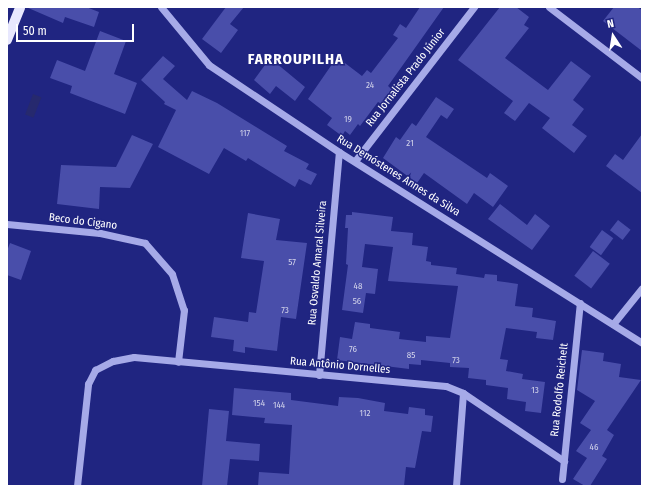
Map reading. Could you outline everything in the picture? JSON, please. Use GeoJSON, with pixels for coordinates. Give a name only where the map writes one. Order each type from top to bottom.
{"type":"FeatureCollection","features":[{"type":"Feature","properties":{"kind":"main road"},"geometry":{"type":"LineString","coordinates":[[7,40],[20,7]]}},
{"type":"Feature","properties":{"kind":"street","name":"Rua Demóstenes Annes da Silva"},"geometry":{"type":"LineString","coordinates":[[161,7],[209,65],[339,152],[580,302],[642,343]]}},
{"type":"Feature","properties":{"kind":"street","name":"Rua Jornalista Prado Júnior"},"geometry":{"type":"LineString","coordinates":[[355,162],[474,7]]}},
{"type":"Feature","properties":{"kind":"street"},"geometry":{"type":"LineString","coordinates":[[549,7],[642,78]]}},
{"type":"Feature","properties":{"kind":"street","name":"Rua Osvaldo Amaral Silveira"},"geometry":{"type":"LineString","coordinates":[[319,375],[339,152]]}},
{"type":"Feature","properties":{"kind":"street","name":"Beco do Cigano"},"geometry":{"type":"LineString","coordinates":[[7,224],[100,233],[145,243],[172,274],[184,310],[178,362]]}},
{"type":"Feature","properties":{"kind":"street"},"geometry":{"type":"LineString","coordinates":[[613,324],[642,288]]}},
{"type":"Feature","properties":{"kind":"street","name":"Rua Rodolfo Reichelt"},"geometry":{"type":"LineString","coordinates":[[562,479],[580,302]]}},
{"type":"Feature","properties":{"kind":"street","name":"Rua Antônio Dornelles"},"geometry":{"type":"LineString","coordinates":[[77,486],[88,384],[95,370],[113,361],[134,357],[446,386],[463,393],[564,461]]}},
{"type":"Feature","properties":{"kind":"street"},"geometry":{"type":"LineString","coordinates":[[456,486],[463,393]]}},
{"type":"Feature","properties":{"kind":"shaded area"},"geometry":{"type":"Polygon","coordinates":[[[33,94],[41,97],[34,118],[25,115],[33,94]]]}},
{"type":"Feature","properties":{"kind":"building"},"geometry":{"type":"Polygon","coordinates":[[[26,7],[86,7],[99,12],[94,27],[65,17],[63,23],[26,7]]]}},
{"type":"Feature","properties":{"kind":"building"},"geometry":{"type":"Polygon","coordinates":[[[226,7],[244,7],[230,24],[238,30],[221,53],[202,39],[226,7]]]}},
{"type":"Feature","properties":{"kind":"building"},"geometry":{"type":"Polygon","coordinates":[[[420,7],[444,7],[388,86],[393,90],[382,104],[378,102],[360,126],[358,124],[350,135],[345,131],[342,136],[327,125],[332,118],[308,99],[337,57],[362,76],[367,70],[371,73],[398,38],[393,35],[400,24],[406,28],[420,7]]]}},
{"type":"Feature","properties":{"kind":"building"},"geometry":{"type":"Polygon","coordinates":[[[500,7],[516,7],[529,17],[524,25],[529,28],[505,58],[548,90],[571,61],[591,76],[573,100],[584,109],[572,125],[587,136],[574,153],[542,128],[550,118],[529,103],[515,121],[504,113],[513,101],[458,60],[500,7]]]}},
{"type":"Feature","properties":{"kind":"building"},"geometry":{"type":"Polygon","coordinates":[[[614,7],[637,7],[642,10],[642,51],[603,21],[614,7]]]}},
{"type":"Feature","properties":{"kind":"building"},"geometry":{"type":"Polygon","coordinates":[[[100,31],[126,41],[114,74],[137,83],[125,114],[70,93],[72,86],[50,78],[57,60],[85,71],[100,31]]]}},
{"type":"Feature","properties":{"kind":"building"},"geometry":{"type":"Polygon","coordinates":[[[163,56],[175,66],[163,79],[187,100],[192,91],[217,103],[287,146],[284,151],[309,164],[306,169],[317,174],[311,185],[299,179],[295,187],[248,158],[246,161],[224,148],[209,174],[158,147],[176,110],[164,104],[165,102],[141,80],[163,56]]]}},
{"type":"Feature","properties":{"kind":"building"},"geometry":{"type":"Polygon","coordinates":[[[270,58],[305,87],[295,101],[276,86],[270,94],[254,80],[270,58]]]}},
{"type":"Feature","properties":{"kind":"building"},"geometry":{"type":"Polygon","coordinates":[[[436,97],[454,109],[447,119],[441,115],[426,137],[487,178],[490,173],[508,186],[493,207],[474,193],[467,204],[424,173],[417,183],[383,158],[396,137],[400,140],[412,123],[416,126],[436,97]]]}},
{"type":"Feature","properties":{"kind":"building"},"geometry":{"type":"Polygon","coordinates":[[[642,134],[642,193],[606,166],[615,154],[623,160],[642,134]]]}},
{"type":"Feature","properties":{"kind":"building"},"geometry":{"type":"Polygon","coordinates":[[[132,135],[153,144],[130,188],[100,187],[99,209],[57,204],[61,165],[116,167],[132,135]]]}},
{"type":"Feature","properties":{"kind":"building"},"geometry":{"type":"Polygon","coordinates":[[[500,204],[527,225],[535,214],[550,226],[532,250],[488,219],[500,204]]]}},
{"type":"Feature","properties":{"kind":"building"},"geometry":{"type":"Polygon","coordinates":[[[352,212],[393,217],[391,231],[413,233],[412,245],[428,247],[426,261],[431,262],[431,265],[457,268],[456,274],[484,278],[485,274],[497,275],[497,281],[518,284],[515,306],[533,308],[532,317],[556,321],[553,340],[536,338],[537,332],[506,328],[500,359],[508,360],[506,371],[523,374],[522,379],[545,382],[541,413],[525,411],[526,402],[507,399],[508,388],[486,385],[486,380],[468,378],[469,368],[450,367],[450,363],[421,360],[421,365],[409,364],[409,369],[337,360],[340,337],[352,339],[355,322],[370,324],[370,328],[400,332],[399,339],[426,342],[426,336],[450,338],[458,286],[388,281],[393,247],[365,244],[362,267],[378,269],[375,294],[366,293],[363,313],[342,310],[348,265],[346,264],[348,228],[345,228],[346,215],[352,215],[352,212]]]}},
{"type":"Feature","properties":{"kind":"building"},"geometry":{"type":"Polygon","coordinates":[[[248,213],[280,219],[276,240],[307,243],[296,319],[281,317],[277,351],[245,347],[245,353],[233,351],[234,340],[211,337],[214,317],[248,322],[249,312],[256,313],[264,261],[241,258],[248,213]]]}},
{"type":"Feature","properties":{"kind":"building"},"geometry":{"type":"Polygon","coordinates":[[[618,220],[631,230],[623,240],[610,230],[618,220]]]}},
{"type":"Feature","properties":{"kind":"building"},"geometry":{"type":"Polygon","coordinates":[[[602,230],[613,238],[601,255],[590,247],[602,230]]]}},
{"type":"Feature","properties":{"kind":"building"},"geometry":{"type":"Polygon","coordinates":[[[10,243],[31,251],[21,280],[7,275],[7,251],[10,243]]]}},
{"type":"Feature","properties":{"kind":"building"},"geometry":{"type":"Polygon","coordinates":[[[593,251],[610,264],[591,288],[574,276],[593,251]]]}},
{"type":"Feature","properties":{"kind":"building"},"geometry":{"type":"Polygon","coordinates":[[[582,350],[604,353],[603,361],[621,364],[619,377],[641,380],[607,430],[614,435],[602,456],[607,459],[590,486],[585,486],[573,479],[587,458],[576,451],[591,430],[580,423],[595,401],[577,390],[582,350]]]}},
{"type":"Feature","properties":{"kind":"building"},"geometry":{"type":"Polygon","coordinates":[[[234,388],[291,393],[291,400],[338,406],[339,397],[358,398],[385,403],[384,411],[408,414],[409,407],[425,409],[425,415],[433,416],[431,432],[422,431],[415,468],[406,467],[404,486],[258,486],[259,472],[289,474],[292,425],[264,423],[265,418],[232,415],[234,388]]]}},
{"type":"Feature","properties":{"kind":"building"},"geometry":{"type":"Polygon","coordinates":[[[209,409],[229,411],[226,441],[260,444],[259,461],[230,459],[227,486],[202,486],[209,409]]]}},
{"type":"Feature","properties":{"kind":"district","name":"FARROUPILHA"},"geometry":{"type":"Point","coordinates":[296,60]}}]}
